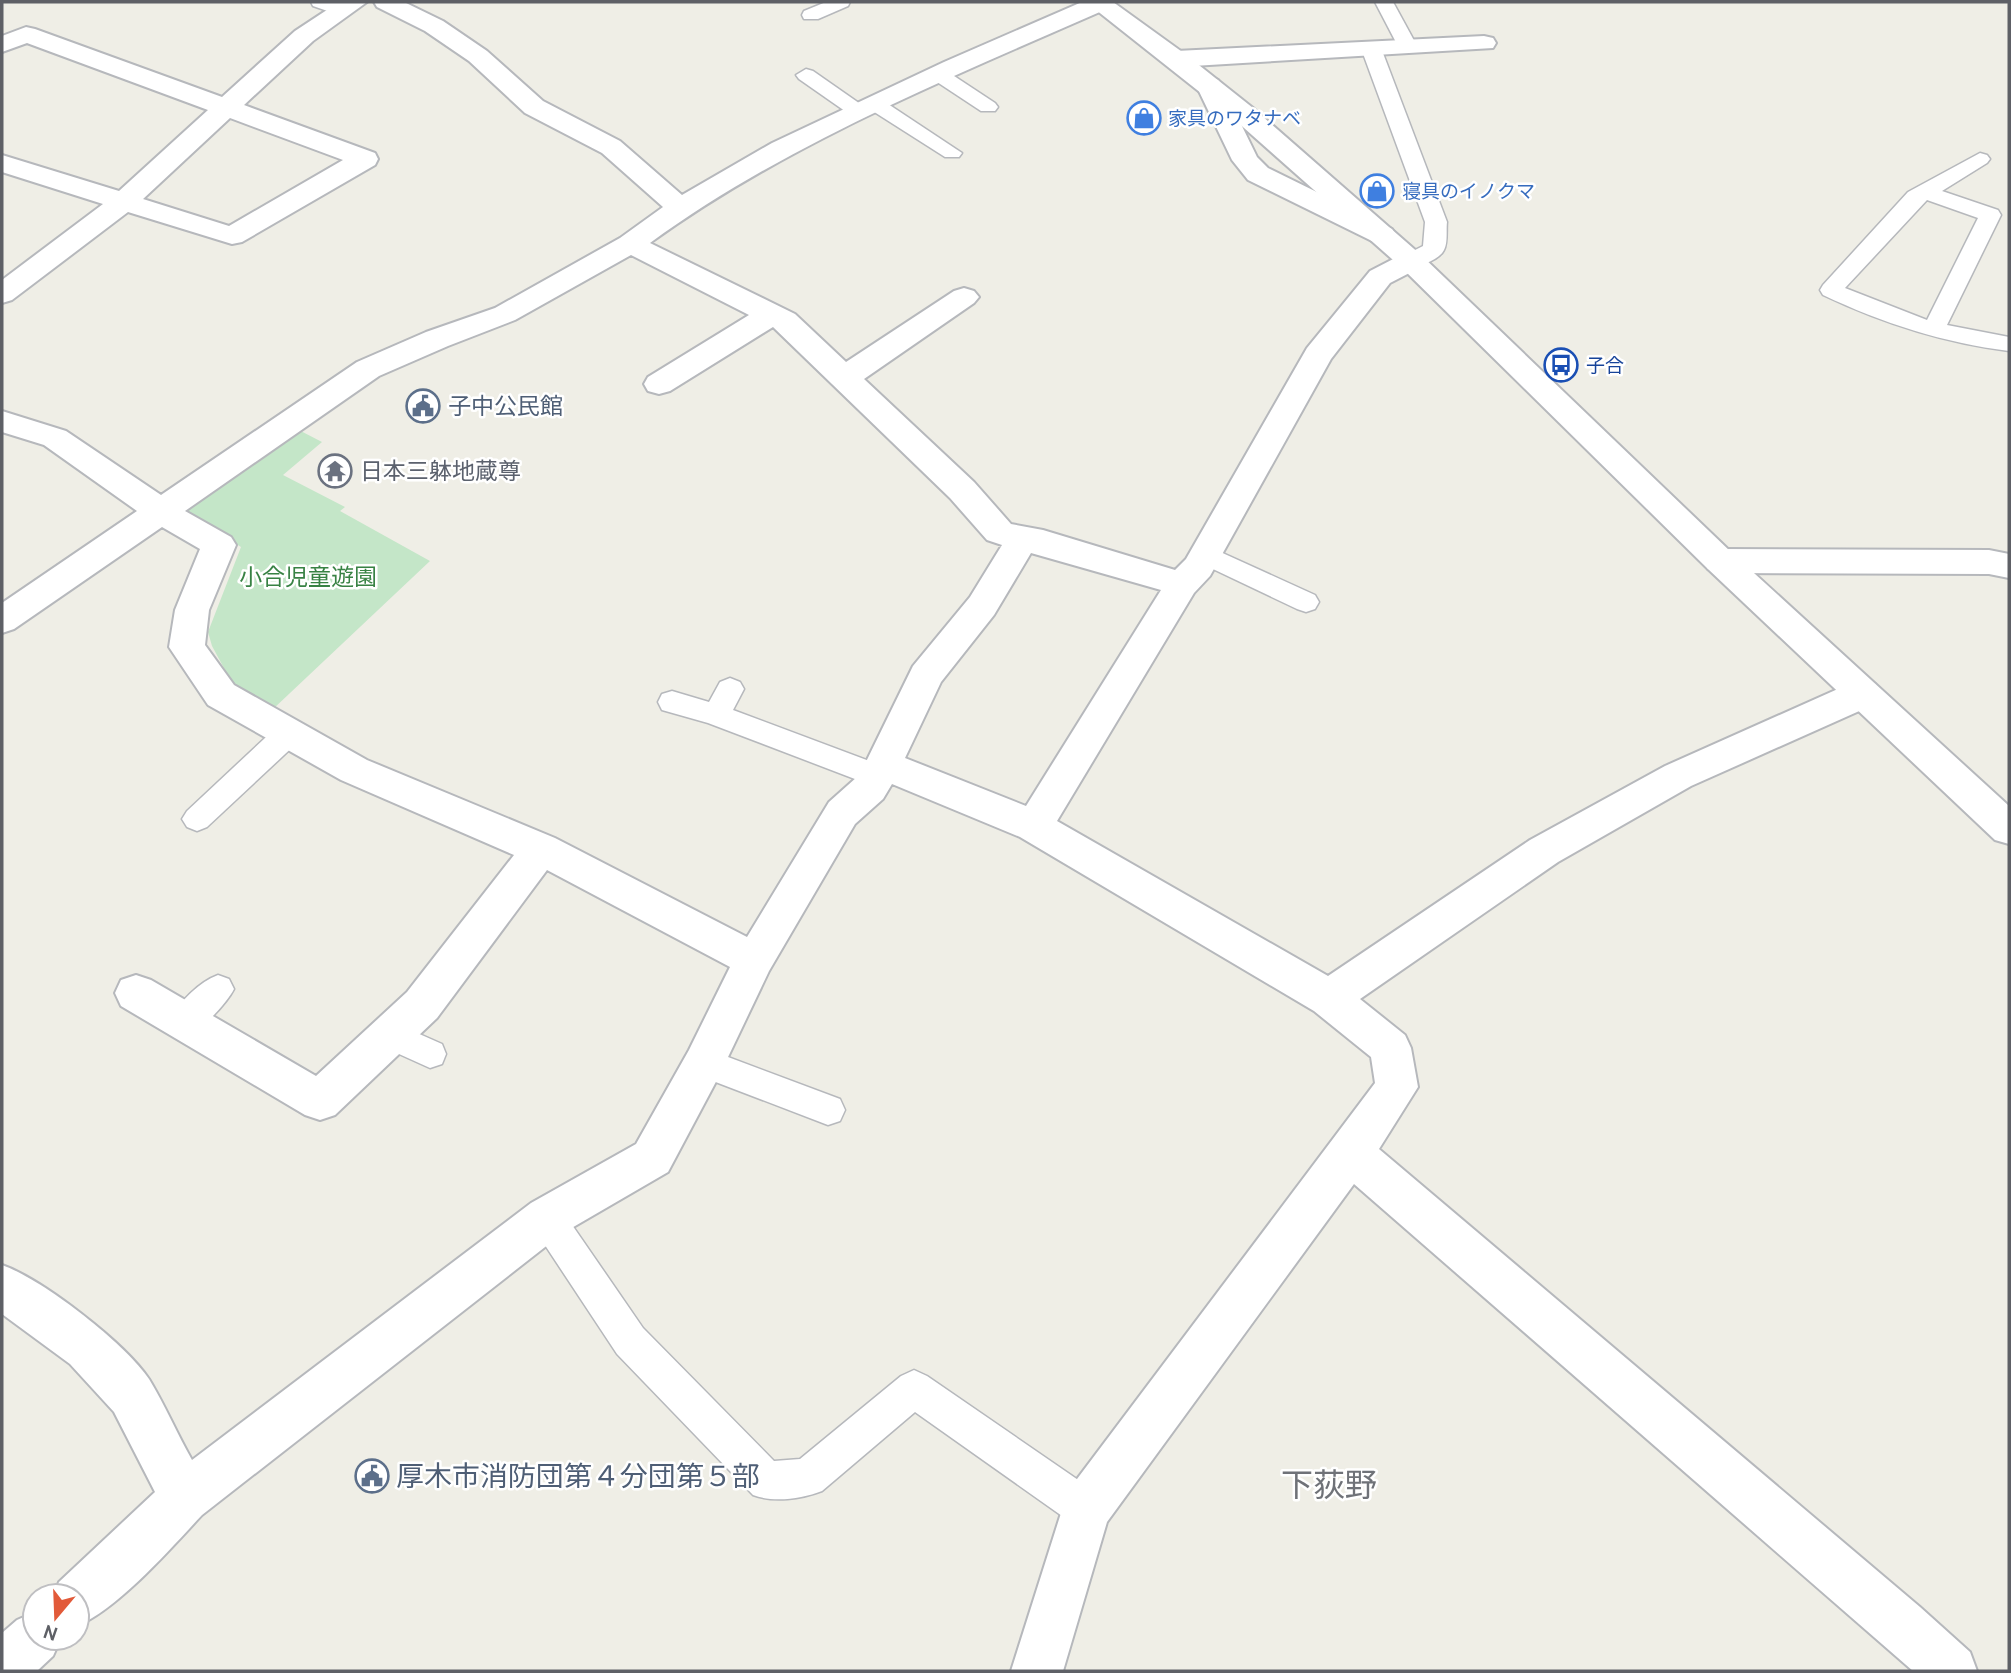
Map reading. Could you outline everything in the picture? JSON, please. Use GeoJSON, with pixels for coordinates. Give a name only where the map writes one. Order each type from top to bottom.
{"type":"FeatureCollection","features":[{"type":"Feature","properties":{"kind":"street"},"geometry":{"type":"LineString","coordinates":[[386,2],[434,26],[478,56],[534,107],[611,147],[680,208]]}},
{"type":"Feature","properties":{"kind":"street"},"geometry":{"type":"LineString","coordinates":[[2,620],[368,369],[437,338],[505,314],[630,244],[680,208],[781,149],[938,74],[1099,3],[1209,85],[1411,261],[1720,561],[2009,829]]}},
{"type":"Feature","properties":{"kind":"street"},"geometry":{"type":"LineString","coordinates":[[2,294],[123,202],[339,4]]}},
{"type":"Feature","properties":{"kind":"street"},"geometry":{"type":"LineString","coordinates":[[2,45],[26,34],[365,159],[232,236],[2,163]]}},
{"type":"Feature","properties":{"kind":"street"},"geometry":{"type":"LineString","coordinates":[[1176,59],[1484,43]]}},
{"type":"Feature","properties":{"kind":"street"},"geometry":{"type":"LineString","coordinates":[[630,244],[785,321],[961,490],[999,533],[1022,540],[1043,542],[1182,584]]}},
{"type":"Feature","properties":{"kind":"street"},"geometry":{"type":"LineString","coordinates":[[1034,826],[1182,584],[1198,567],[1318,355],[1380,277],[1411,261]]}},
{"type":"Feature","properties":{"kind":"street"},"geometry":{"type":"LineString","coordinates":[[846,377],[964,297]]}},
{"type":"Feature","properties":{"kind":"street"},"geometry":{"type":"LineString","coordinates":[[659,384],[772,314]]}},
{"type":"Feature","properties":{"kind":"street"},"geometry":{"type":"LineString","coordinates":[[2,421],[55,438],[160,511],[219,545],[192,610],[187,647],[221,695],[354,770],[541,849],[754,960]]}},
{"type":"Feature","properties":{"kind":"street"},"geometry":{"type":"LineString","coordinates":[[91,1587],[184,1497],[547,1218],[652,1158],[704,1063],[754,960],[842,813],[870,788],[926,675],[982,606],[1022,540]]}},
{"type":"Feature","properties":{"kind":"street"},"geometry":{"type":"LineString","coordinates":[[1720,561],[1989,562],[2009,566]]}},
{"type":"Feature","properties":{"kind":"street"},"geometry":{"type":"LineString","coordinates":[[1329,998],[1544,851],[1678,776],[1862,694]]}},
{"type":"Feature","properties":{"kind":"street"},"geometry":{"type":"LineString","coordinates":[[880,771],[1034,826],[1329,998],[1391,1048],[1397,1087],[1351,1153],[1086,1509],[1037,1671]]}},
{"type":"Feature","properties":{"kind":"street"},"geometry":{"type":"LineString","coordinates":[[136,993],[320,1101],[422,1005],[541,849]]}},
{"type":"Feature","properties":{"kind":"street"},"geometry":{"type":"LineString","coordinates":[[1351,1153],[1902,1625],[1951,1671]]}},
{"type":"Feature","properties":{"kind":"street"},"geometry":{"type":"LineString","coordinates":[[2,1287],[87,1348],[131,1395],[184,1497]]}},
{"type":"Feature","properties":{"kind":"street"},"geometry":{"type":"LineString","coordinates":[[2,1668],[21,1651]]}},
{"type":"Feature","properties":{"kind":"lane"},"geometry":{"type":"LineString","coordinates":[[811,15],[841,2]]}},
{"type":"Feature","properties":{"kind":"lane"},"geometry":{"type":"LineString","coordinates":[[1384,2],[1407,46]]}},
{"type":"Feature","properties":{"kind":"lane"},"geometry":{"type":"LineString","coordinates":[[1371,48],[1436,222],[1434,249],[1411,261]]}},
{"type":"Feature","properties":{"kind":"lane"},"geometry":{"type":"LineString","coordinates":[[938,74],[988,107]]}},
{"type":"Feature","properties":{"kind":"lane"},"geometry":{"type":"LineString","coordinates":[[806,75],[952,153]]}},
{"type":"Feature","properties":{"kind":"lane"},"geometry":{"type":"LineString","coordinates":[[1980,159],[1916,197],[1831,290],[1868,307],[1961,338],[2009,344]]}},
{"type":"Feature","properties":{"kind":"lane"},"geometry":{"type":"LineString","coordinates":[[1925,191],[1990,215],[1934,329]]}},
{"type":"Feature","properties":{"kind":"lane"},"geometry":{"type":"LineString","coordinates":[[1205,554],[1306,602]]}},
{"type":"Feature","properties":{"kind":"lane"},"geometry":{"type":"LineString","coordinates":[[716,715],[730,689]]}},
{"type":"Feature","properties":{"kind":"lane"},"geometry":{"type":"LineString","coordinates":[[672,702],[880,771]]}},
{"type":"Feature","properties":{"kind":"lane"},"geometry":{"type":"LineString","coordinates":[[197,819],[289,733]]}},
{"type":"Feature","properties":{"kind":"lane"},"geometry":{"type":"LineString","coordinates":[[186,1021],[218,989]]}},
{"type":"Feature","properties":{"kind":"lane"},"geometry":{"type":"LineString","coordinates":[[390,1035],[430,1054]]}},
{"type":"Feature","properties":{"kind":"lane"},"geometry":{"type":"LineString","coordinates":[[704,1063],[828,1110]]}},
{"type":"Feature","properties":{"kind":"lane"},"geometry":{"type":"LineString","coordinates":[[547,1218],[630,1341],[767,1481],[808,1477],[914,1389],[1086,1509]]}},
{"type":"Feature","properties":{"kind":"green space","name":"小合児童遊園"},"geometry":{"type":"Polygon","coordinates":[[[293,427],[322,442],[283,475],[345,507],[340,511],[430,561],[272,710],[238,694],[212,646],[208,632],[241,547],[188,513],[188,499],[293,427]]]}},
{"type":"Feature","properties":{"kind":"place","name":"家具のワタナベ"},"geometry":{"type":"Point","coordinates":[1144,118]}},
{"type":"Feature","properties":{"kind":"place","name":"寝具のイノクマ"},"geometry":{"type":"Point","coordinates":[1377,191]}},
{"type":"Feature","properties":{"kind":"place","name":"子合"},"geometry":{"type":"Point","coordinates":[1561,365]}},
{"type":"Feature","properties":{"kind":"place","name":"子中公民館"},"geometry":{"type":"Point","coordinates":[423,406]}},
{"type":"Feature","properties":{"kind":"place","name":"日本三躰地蔵尊"},"geometry":{"type":"Point","coordinates":[335,471]}},
{"type":"Feature","properties":{"kind":"place","name":"厚木市消防団第４分団第５部"},"geometry":{"type":"Point","coordinates":[372,1476]}},
{"type":"Feature","properties":{"kind":"district","name":"下荻野"},"geometry":{"type":"Point","coordinates":[1329,1484]}}]}
